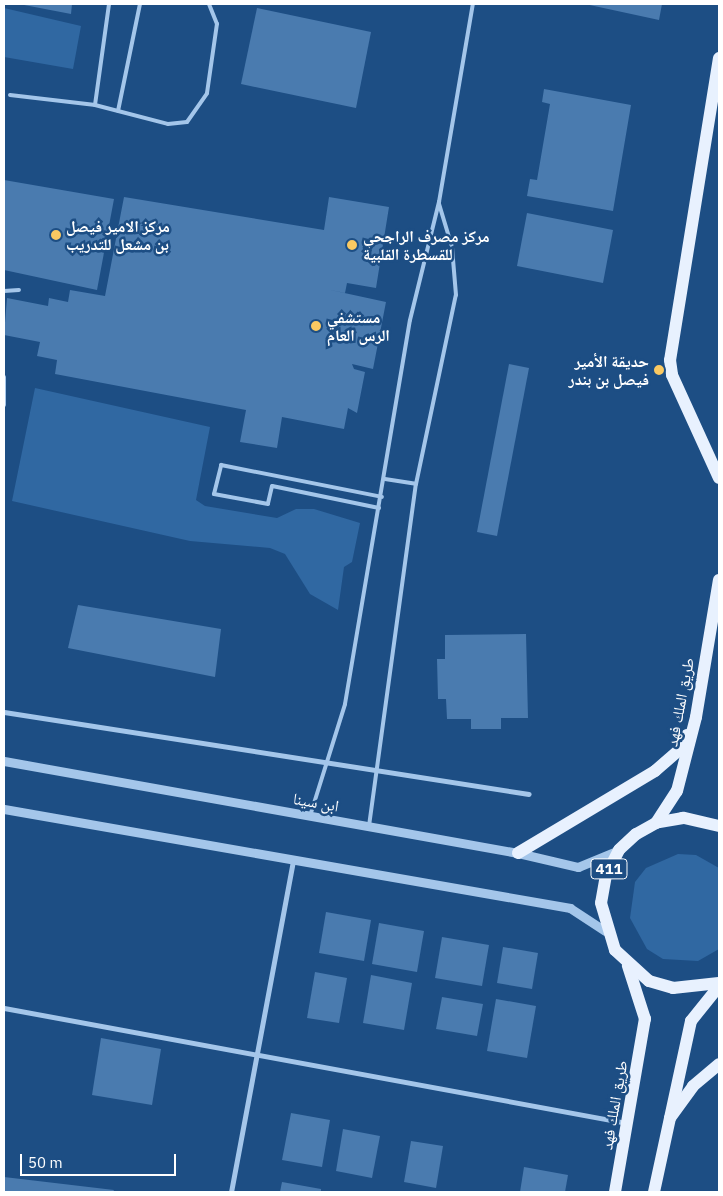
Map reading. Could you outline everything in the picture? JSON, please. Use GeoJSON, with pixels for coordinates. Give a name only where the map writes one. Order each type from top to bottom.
{"type":"FeatureCollection","features":[{"type":"Feature","properties":{"kind":"main road"},"geometry":{"type":"LineString","coordinates":[[719,58],[670,360],[672,376],[719,478]]}},
{"type":"Feature","properties":{"kind":"main road","name":"طريق الملك فهد"},"geometry":{"type":"LineString","coordinates":[[656,823],[677,791],[696,717],[719,580]]}},
{"type":"Feature","properties":{"kind":"main road"},"geometry":{"type":"LineString","coordinates":[[518,852],[655,771],[679,750],[696,717]]}},
{"type":"Feature","properties":{"kind":"main road","name":"411"},"geometry":{"type":"LineString","coordinates":[[719,826],[683,818],[656,823],[619,850],[606,875],[600,903],[605,931],[628,966],[649,981],[673,988],[719,984]]}},
{"type":"Feature","properties":{"kind":"main road","name":"طريق الملك فهد"},"geometry":{"type":"LineString","coordinates":[[615,1192],[645,1018],[628,966]]}},
{"type":"Feature","properties":{"kind":"main road","name":"411"},"geometry":{"type":"LineString","coordinates":[[654,1192],[666,1124],[691,1021],[719,984]]}},
{"type":"Feature","properties":{"kind":"main road"},"geometry":{"type":"LineString","coordinates":[[666,1124],[694,1086],[719,1064]]}},
{"type":"Feature","properties":{"kind":"street"},"geometry":{"type":"LineString","coordinates":[[4,712],[377,773],[529,794]]}},
{"type":"Feature","properties":{"kind":"street","name":"ابن سينا"},"geometry":{"type":"LineString","coordinates":[[4,762],[518,852],[578,867],[619,850]]}},
{"type":"Feature","properties":{"kind":"street"},"geometry":{"type":"LineString","coordinates":[[4,809],[570,908],[605,931]]}},
{"type":"Feature","properties":{"kind":"street"},"geometry":{"type":"LineString","coordinates":[[231,1192],[293,861]]}},
{"type":"Feature","properties":{"kind":"street"},"geometry":{"type":"LineString","coordinates":[[4,1008],[257,1057],[627,1123]]}},
{"type":"Feature","properties":{"kind":"lane"},"geometry":{"type":"LineString","coordinates":[[94,105],[109,4]]}},
{"type":"Feature","properties":{"kind":"lane"},"geometry":{"type":"LineString","coordinates":[[118,111],[140,4]]}},
{"type":"Feature","properties":{"kind":"lane"},"geometry":{"type":"LineString","coordinates":[[10,95],[94,105],[168,124],[186,122],[195,115],[207,93],[217,24],[209,4]]}},
{"type":"Feature","properties":{"kind":"lane"},"geometry":{"type":"LineString","coordinates":[[310,816],[324,764],[345,704],[385,479],[410,320],[439,202],[474,4]]}},
{"type":"Feature","properties":{"kind":"lane"},"geometry":{"type":"LineString","coordinates":[[369,826],[416,484],[456,295],[452,247],[439,202]]}},
{"type":"Feature","properties":{"kind":"lane"},"geometry":{"type":"LineString","coordinates":[[4,291],[20,290]]}},
{"type":"Feature","properties":{"kind":"lane"},"geometry":{"type":"LineString","coordinates":[[4,377],[4,405]]}},
{"type":"Feature","properties":{"kind":"lane"},"geometry":{"type":"LineString","coordinates":[[380,508],[272,486],[268,504],[214,494],[221,465],[382,496]]}},
{"type":"Feature","properties":{"kind":"lane"},"geometry":{"type":"LineString","coordinates":[[385,479],[416,484]]}},
{"type":"Feature","properties":{"kind":"shaded area"},"geometry":{"type":"Polygon","coordinates":[[[4,8],[81,26],[73,69],[4,57],[4,8]]]}},
{"type":"Feature","properties":{"kind":"shaded area"},"geometry":{"type":"Polygon","coordinates":[[[35,388],[210,427],[196,500],[205,506],[277,518],[296,509],[314,509],[360,523],[352,562],[344,567],[338,610],[310,594],[285,554],[270,548],[190,541],[12,501],[35,388]]]}},
{"type":"Feature","properties":{"kind":"shaded area"},"geometry":{"type":"Polygon","coordinates":[[[678,854],[696,855],[719,868],[719,949],[698,961],[663,959],[647,949],[630,918],[635,882],[646,868],[678,854]]]}},
{"type":"Feature","properties":{"kind":"building"},"geometry":{"type":"Polygon","coordinates":[[[19,4],[72,4],[71,14],[19,4]]]}},
{"type":"Feature","properties":{"kind":"building"},"geometry":{"type":"Polygon","coordinates":[[[585,4],[662,4],[659,20],[585,4]]]}},
{"type":"Feature","properties":{"kind":"building"},"geometry":{"type":"Polygon","coordinates":[[[257,8],[371,32],[356,108],[241,84],[257,8]]]}},
{"type":"Feature","properties":{"kind":"building"},"geometry":{"type":"Polygon","coordinates":[[[544,89],[631,105],[613,211],[527,196],[530,179],[537,180],[550,104],[542,102],[544,89]]]}},
{"type":"Feature","properties":{"kind":"building","name":"مركز الامير فيصل بن مشعل للتدريب"},"geometry":{"type":"Polygon","coordinates":[[[4,180],[114,199],[97,290],[4,270],[4,180]]]}},
{"type":"Feature","properties":{"kind":"building"},"geometry":{"type":"Polygon","coordinates":[[[124,197],[324,230],[329,197],[389,207],[376,288],[347,283],[345,293],[326,289],[386,302],[373,369],[352,364],[354,369],[365,372],[357,413],[348,408],[344,429],[282,417],[277,448],[240,442],[246,410],[55,374],[57,360],[37,356],[40,342],[4,335],[7,298],[48,306],[49,298],[68,302],[70,290],[105,296],[124,197]]]}},
{"type":"Feature","properties":{"kind":"building"},"geometry":{"type":"Polygon","coordinates":[[[527,213],[613,230],[603,283],[517,266],[527,213]]]}},
{"type":"Feature","properties":{"kind":"building"},"geometry":{"type":"Polygon","coordinates":[[[509,364],[529,368],[497,536],[477,532],[509,364]]]}},
{"type":"Feature","properties":{"kind":"building"},"geometry":{"type":"Polygon","coordinates":[[[78,605],[221,629],[215,677],[68,648],[78,605]]]}},
{"type":"Feature","properties":{"kind":"building"},"geometry":{"type":"Polygon","coordinates":[[[526,634],[528,718],[501,718],[501,729],[471,729],[471,719],[447,719],[446,699],[438,699],[437,659],[445,659],[445,635],[526,634]]]}},
{"type":"Feature","properties":{"kind":"building"},"geometry":{"type":"Polygon","coordinates":[[[326,912],[371,920],[364,961],[319,953],[326,912]]]}},
{"type":"Feature","properties":{"kind":"building"},"geometry":{"type":"Polygon","coordinates":[[[379,923],[424,931],[417,972],[372,964],[379,923]]]}},
{"type":"Feature","properties":{"kind":"building"},"geometry":{"type":"Polygon","coordinates":[[[442,937],[489,945],[482,986],[435,978],[442,937]]]}},
{"type":"Feature","properties":{"kind":"building"},"geometry":{"type":"Polygon","coordinates":[[[503,947],[538,953],[532,989],[497,983],[503,947]]]}},
{"type":"Feature","properties":{"kind":"building"},"geometry":{"type":"Polygon","coordinates":[[[315,972],[347,978],[339,1023],[307,1018],[315,972]]]}},
{"type":"Feature","properties":{"kind":"building"},"geometry":{"type":"Polygon","coordinates":[[[371,975],[412,983],[404,1030],[363,1023],[371,975]]]}},
{"type":"Feature","properties":{"kind":"building"},"geometry":{"type":"Polygon","coordinates":[[[442,997],[483,1004],[477,1036],[436,1029],[442,997]]]}},
{"type":"Feature","properties":{"kind":"building"},"geometry":{"type":"Polygon","coordinates":[[[496,999],[536,1006],[527,1058],[487,1051],[496,999]]]}},
{"type":"Feature","properties":{"kind":"building"},"geometry":{"type":"Polygon","coordinates":[[[101,1038],[161,1049],[152,1105],[92,1095],[101,1038]]]}},
{"type":"Feature","properties":{"kind":"building"},"geometry":{"type":"Polygon","coordinates":[[[291,1113],[330,1120],[322,1167],[282,1160],[291,1113]]]}},
{"type":"Feature","properties":{"kind":"building"},"geometry":{"type":"Polygon","coordinates":[[[343,1129],[380,1136],[372,1178],[336,1171],[343,1129]]]}},
{"type":"Feature","properties":{"kind":"building"},"geometry":{"type":"Polygon","coordinates":[[[411,1141],[443,1146],[436,1188],[404,1182],[411,1141]]]}},
{"type":"Feature","properties":{"kind":"building"},"geometry":{"type":"Polygon","coordinates":[[[524,1167],[568,1175],[565,1192],[520,1192],[524,1167]]]}},
{"type":"Feature","properties":{"kind":"building"},"geometry":{"type":"Polygon","coordinates":[[[4,1177],[114,1190],[113,1192],[4,1192],[4,1177]]]}},
{"type":"Feature","properties":{"kind":"building"},"geometry":{"type":"Polygon","coordinates":[[[282,1182],[321,1189],[321,1192],[280,1192],[282,1182]]]}},
{"type":"Feature","properties":{"kind":"place","name":"مركز الامير فيصل بن مشعل للتدريب"},"geometry":{"type":"Point","coordinates":[56,235]}},
{"type":"Feature","properties":{"kind":"place","name":"مركز مصرف الراجحي للقسطرة القلبية"},"geometry":{"type":"Point","coordinates":[352,245]}},
{"type":"Feature","properties":{"kind":"place","name":"مستشفي الرس العام"},"geometry":{"type":"Point","coordinates":[316,326]}},
{"type":"Feature","properties":{"kind":"place","name":"حديقة الأمير فيصل بن بندر"},"geometry":{"type":"Point","coordinates":[659,370]}}]}
